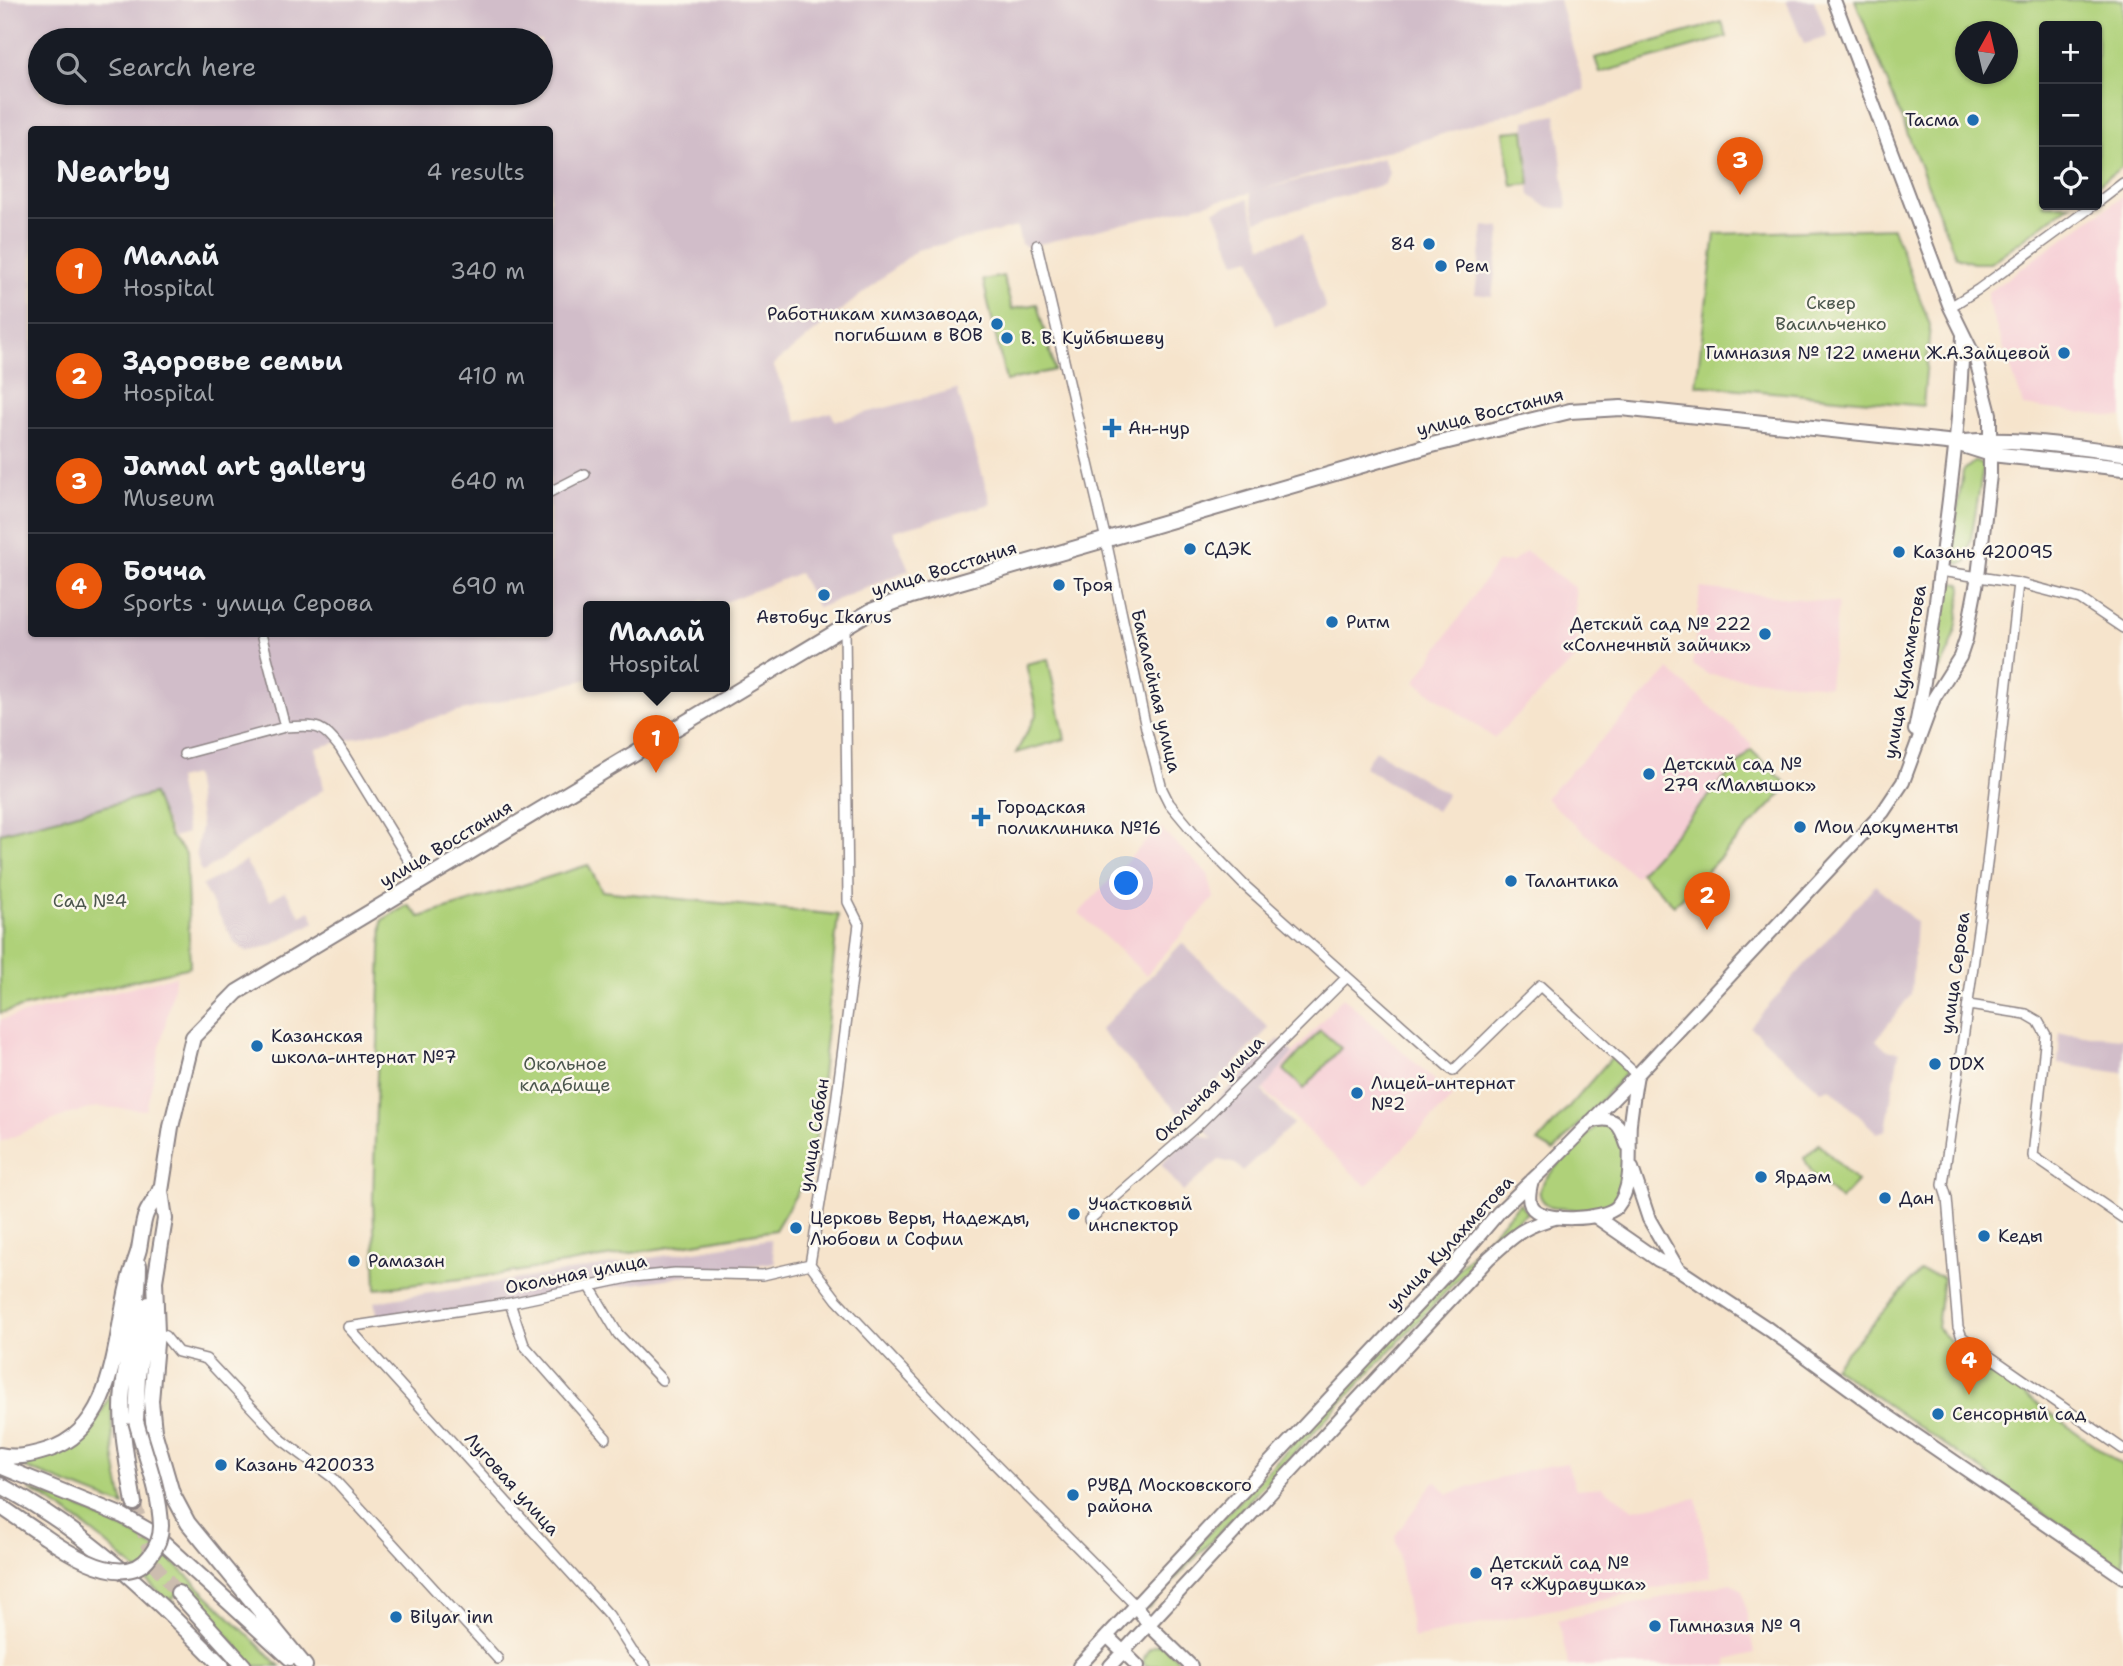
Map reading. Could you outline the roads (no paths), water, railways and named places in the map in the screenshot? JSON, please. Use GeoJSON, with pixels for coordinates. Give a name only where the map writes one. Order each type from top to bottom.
{"type":"FeatureCollection","features":[{"type":"Feature","properties":{"kind":"main road","name":"улица Кулахметова"},"geometry":{"type":"LineString","coordinates":[[1079,1666],[1448,1272],[1499,1212],[1637,1075],[1883,812],[1903,782],[1934,698],[1960,657],[1978,576],[1990,447],[1990,414],[1976,360],[1950,306],[1834,0]]}},
{"type":"Feature","properties":{"kind":"main road","name":"улица Кулахметова"},"geometry":{"type":"LineString","coordinates":[[1903,782],[1915,727],[1940,571],[1961,402],[1963,332]]}},
{"type":"Feature","properties":{"kind":"main road","name":"улица Восстания"},"geometry":{"type":"LineString","coordinates":[[304,1666],[188,1523],[172,1493],[154,1431],[150,1401],[157,1332],[155,1281],[165,1219],[161,1196],[162,1181],[171,1127],[193,1037],[237,992],[871,611],[910,596],[1428,446],[1570,411],[1621,408],[1990,447],[2123,468]]}},
{"type":"Feature","properties":{"kind":"main road","name":"улица Восстания"},"geometry":{"type":"LineString","coordinates":[[1990,447],[2123,453]]}},
{"type":"Feature","properties":{"kind":"main road"},"geometry":{"type":"LineString","coordinates":[[1532,1180],[1529,1193],[1531,1207],[1540,1214],[1596,1217],[1616,1207],[1624,1194],[1637,1075]]}},
{"type":"Feature","properties":{"kind":"main road"},"geometry":{"type":"LineString","coordinates":[[1590,1122],[1611,1120],[1623,1133],[1649,1219],[1678,1269]]}},
{"type":"Feature","properties":{"kind":"main road","name":"улица Восстания"},"geometry":{"type":"LineString","coordinates":[[138,1250],[145,1216],[156,1199],[162,1181]]}},
{"type":"Feature","properties":{"kind":"main road"},"geometry":{"type":"LineString","coordinates":[[1110,1666],[1489,1258],[1532,1224],[1559,1217]]}},
{"type":"Feature","properties":{"kind":"main road"},"geometry":{"type":"LineString","coordinates":[[1596,1217],[1658,1260],[1678,1269],[1768,1328],[1882,1412],[2123,1577]]}},
{"type":"Feature","properties":{"kind":"main road"},"geometry":{"type":"LineString","coordinates":[[0,1455],[32,1455],[54,1448],[72,1437],[89,1421],[102,1399],[138,1250]]}},
{"type":"Feature","properties":{"kind":"main road"},"geometry":{"type":"LineString","coordinates":[[134,1503],[122,1427],[139,1285],[138,1250]]}},
{"type":"Feature","properties":{"kind":"main road"},"geometry":{"type":"LineString","coordinates":[[0,1506],[81,1560],[100,1567],[117,1570],[135,1568],[147,1561],[157,1547],[161,1525],[136,1421],[138,1376],[150,1297],[155,1281]]}},
{"type":"Feature","properties":{"kind":"main road"},"geometry":{"type":"LineString","coordinates":[[0,1466],[123,1516],[153,1533],[299,1666]]}},
{"type":"Feature","properties":{"kind":"main road"},"geometry":{"type":"LineString","coordinates":[[0,1485],[39,1506],[133,1577],[222,1666]]}},
{"type":"Feature","properties":{"kind":"main road"},"geometry":{"type":"LineString","coordinates":[[178,1593],[244,1666]]}},
{"type":"Feature","properties":{"kind":"main road"},"geometry":{"type":"LineString","coordinates":[[1136,1606],[1149,1625],[1191,1666]]}},
{"type":"Feature","properties":{"kind":"main road"},"geometry":{"type":"LineString","coordinates":[[1107,1636],[1138,1666]]}},
{"type":"Feature","properties":{"kind":"street"},"geometry":{"type":"LineString","coordinates":[[2102,199],[2123,183]]}},
{"type":"Feature","properties":{"kind":"street"},"geometry":{"type":"LineString","coordinates":[[1950,306],[1979,289],[2087,210]]}},
{"type":"Feature","properties":{"kind":"street","name":"Бакалейная улица"},"geometry":{"type":"LineString","coordinates":[[1037,245],[1106,540],[1146,728],[1162,789],[1169,803],[1242,884],[1452,1071],[1540,986],[1637,1075]]}},
{"type":"Feature","properties":{"kind":"street"},"geometry":{"type":"LineString","coordinates":[[553,490],[585,474]]}},
{"type":"Feature","properties":{"kind":"street"},"geometry":{"type":"LineString","coordinates":[[1940,571],[2018,583],[2080,599],[2123,628]]}},
{"type":"Feature","properties":{"kind":"street","name":"улица Серова"},"geometry":{"type":"LineString","coordinates":[[2018,583],[1969,1005],[1943,1185],[1947,1198],[1958,1327],[1962,1337],[2123,1449]]}},
{"type":"Feature","properties":{"kind":"street","name":"улица Сабан"},"geometry":{"type":"LineString","coordinates":[[810,1264],[834,1118],[859,924],[848,902],[845,626]]}},
{"type":"Feature","properties":{"kind":"street"},"geometry":{"type":"LineString","coordinates":[[262,637],[285,727]]}},
{"type":"Feature","properties":{"kind":"street"},"geometry":{"type":"LineString","coordinates":[[184,754],[285,727],[316,726],[327,731],[422,881]]}},
{"type":"Feature","properties":{"kind":"street","name":"Окольная улица"},"geometry":{"type":"LineString","coordinates":[[1089,1220],[1198,1125],[1347,977]]}},
{"type":"Feature","properties":{"kind":"street"},"geometry":{"type":"LineString","coordinates":[[1969,1005],[2026,1014],[2038,1021],[2046,1035],[2033,1156],[2123,1218]]}},
{"type":"Feature","properties":{"kind":"street"},"geometry":{"type":"LineString","coordinates":[[810,1264],[837,1300],[936,1405],[1136,1606]]}},
{"type":"Feature","properties":{"kind":"street","name":"Окольная улица"},"geometry":{"type":"LineString","coordinates":[[348,1327],[510,1303],[633,1277],[675,1273],[763,1275],[810,1264]]}},
{"type":"Feature","properties":{"kind":"street"},"geometry":{"type":"LineString","coordinates":[[590,1287],[618,1334],[662,1380]]}},
{"type":"Feature","properties":{"kind":"street"},"geometry":{"type":"LineString","coordinates":[[510,1303],[524,1345],[606,1438]]}},
{"type":"Feature","properties":{"kind":"street","name":"Луговая улица"},"geometry":{"type":"LineString","coordinates":[[348,1327],[609,1615],[632,1651],[646,1666]]}},
{"type":"Feature","properties":{"kind":"street"},"geometry":{"type":"LineString","coordinates":[[157,1332],[165,1336],[178,1352],[206,1359],[282,1440],[333,1478],[498,1659]]}},
{"type":"Feature","properties":{"kind":"tunnel"},"geometry":{"type":"LineString","coordinates":[[134,1503],[154,1564],[178,1593]]}},
{"type":"Feature","properties":{"kind":"place","name":"Тасма"},"geometry":{"type":"Point","coordinates":[1973,120]}},
{"type":"Feature","properties":{"kind":"place","name":"Jamal art gallery"},"geometry":{"type":"Point","coordinates":[1740,195]}},
{"type":"Feature","properties":{"kind":"place","name":"84"},"geometry":{"type":"Point","coordinates":[1429,244]}},
{"type":"Feature","properties":{"kind":"place","name":"Рем"},"geometry":{"type":"Point","coordinates":[1441,266]}},
{"type":"Feature","properties":{"kind":"place","name":"Работникам химзавода, погибшим в ВОВ"},"geometry":{"type":"Point","coordinates":[997,324]}},
{"type":"Feature","properties":{"kind":"place","name":"В. В. Куйбышеву"},"geometry":{"type":"Point","coordinates":[1007,338]}},
{"type":"Feature","properties":{"kind":"place","name":"Гимназия № 122 имени Ж.А.Зайцевой"},"geometry":{"type":"Point","coordinates":[2064,353]}},
{"type":"Feature","properties":{"kind":"place","name":"Ан-нур"},"geometry":{"type":"Point","coordinates":[1112,428]}},
{"type":"Feature","properties":{"kind":"place","name":"СДЭК"},"geometry":{"type":"Point","coordinates":[1190,549]}},
{"type":"Feature","properties":{"kind":"place","name":"Казань 420095"},"geometry":{"type":"Point","coordinates":[1899,552]}},
{"type":"Feature","properties":{"kind":"place","name":"Троя"},"geometry":{"type":"Point","coordinates":[1059,585]}},
{"type":"Feature","properties":{"kind":"place","name":"Автобус Ikarus"},"geometry":{"type":"Point","coordinates":[824,595]}},
{"type":"Feature","properties":{"kind":"place","name":"Ритм"},"geometry":{"type":"Point","coordinates":[1332,622]}},
{"type":"Feature","properties":{"kind":"place","name":"Детский сад № 222 «Солнечный зайчик»"},"geometry":{"type":"Point","coordinates":[1765,634]}},
{"type":"Feature","properties":{"kind":"place","name":"Малай"},"geometry":{"type":"Point","coordinates":[656,773]}},
{"type":"Feature","properties":{"kind":"place","name":"Детский сад № 279 «Малышок»"},"geometry":{"type":"Point","coordinates":[1649,774]}},
{"type":"Feature","properties":{"kind":"place","name":"Городская поликлиника №16"},"geometry":{"type":"Point","coordinates":[981,817]}},
{"type":"Feature","properties":{"kind":"place","name":"Мои документы"},"geometry":{"type":"Point","coordinates":[1800,827]}},
{"type":"Feature","properties":{"kind":"place","name":"Талантика"},"geometry":{"type":"Point","coordinates":[1511,881]}},
{"type":"Feature","properties":{"kind":"place","name":"Здоровье семьи"},"geometry":{"type":"Point","coordinates":[1707,930]}},
{"type":"Feature","properties":{"kind":"place","name":"Казанская школа-интернат №7"},"geometry":{"type":"Point","coordinates":[257,1046]}},
{"type":"Feature","properties":{"kind":"place","name":"DDX"},"geometry":{"type":"Point","coordinates":[1935,1064]}},
{"type":"Feature","properties":{"kind":"place","name":"Лицей-интернат №2"},"geometry":{"type":"Point","coordinates":[1357,1093]}},
{"type":"Feature","properties":{"kind":"place","name":"Ярдәм"},"geometry":{"type":"Point","coordinates":[1761,1177]}},
{"type":"Feature","properties":{"kind":"place","name":"Дан"},"geometry":{"type":"Point","coordinates":[1885,1198]}},
{"type":"Feature","properties":{"kind":"place","name":"Участковый инспектор"},"geometry":{"type":"Point","coordinates":[1074,1214]}},
{"type":"Feature","properties":{"kind":"place","name":"Церковь Веры, Надежды, Любови и Софии"},"geometry":{"type":"Point","coordinates":[796,1228]}},
{"type":"Feature","properties":{"kind":"place","name":"Кеды"},"geometry":{"type":"Point","coordinates":[1984,1236]}},
{"type":"Feature","properties":{"kind":"place","name":"Рамазан"},"geometry":{"type":"Point","coordinates":[354,1261]}},
{"type":"Feature","properties":{"kind":"place","name":"Бочча"},"geometry":{"type":"Point","coordinates":[1969,1395]}},
{"type":"Feature","properties":{"kind":"place","name":"Сенсорный сад"},"geometry":{"type":"Point","coordinates":[1938,1414]}},
{"type":"Feature","properties":{"kind":"place","name":"Казань 420033"},"geometry":{"type":"Point","coordinates":[221,1465]}},
{"type":"Feature","properties":{"kind":"place","name":"РУВД Московского района"},"geometry":{"type":"Point","coordinates":[1073,1495]}},
{"type":"Feature","properties":{"kind":"place","name":"Детский сад № 97 «Журавушка»"},"geometry":{"type":"Point","coordinates":[1476,1573]}},
{"type":"Feature","properties":{"kind":"place","name":"Bilyar inn"},"geometry":{"type":"Point","coordinates":[396,1617]}},
{"type":"Feature","properties":{"kind":"place","name":"Гимназия № 9"},"geometry":{"type":"Point","coordinates":[1655,1626]}},
{"type":"Feature","properties":{"kind":"park label","name":"Сквер Васильченко"},"geometry":{"type":"Point","coordinates":[1831,313]}},
{"type":"Feature","properties":{"kind":"park label","name":"Сад №4"},"geometry":{"type":"Point","coordinates":[90,901]}},
{"type":"Feature","properties":{"kind":"park label","name":"Окольное кладбище"},"geometry":{"type":"Point","coordinates":[565,1074]}}]}
